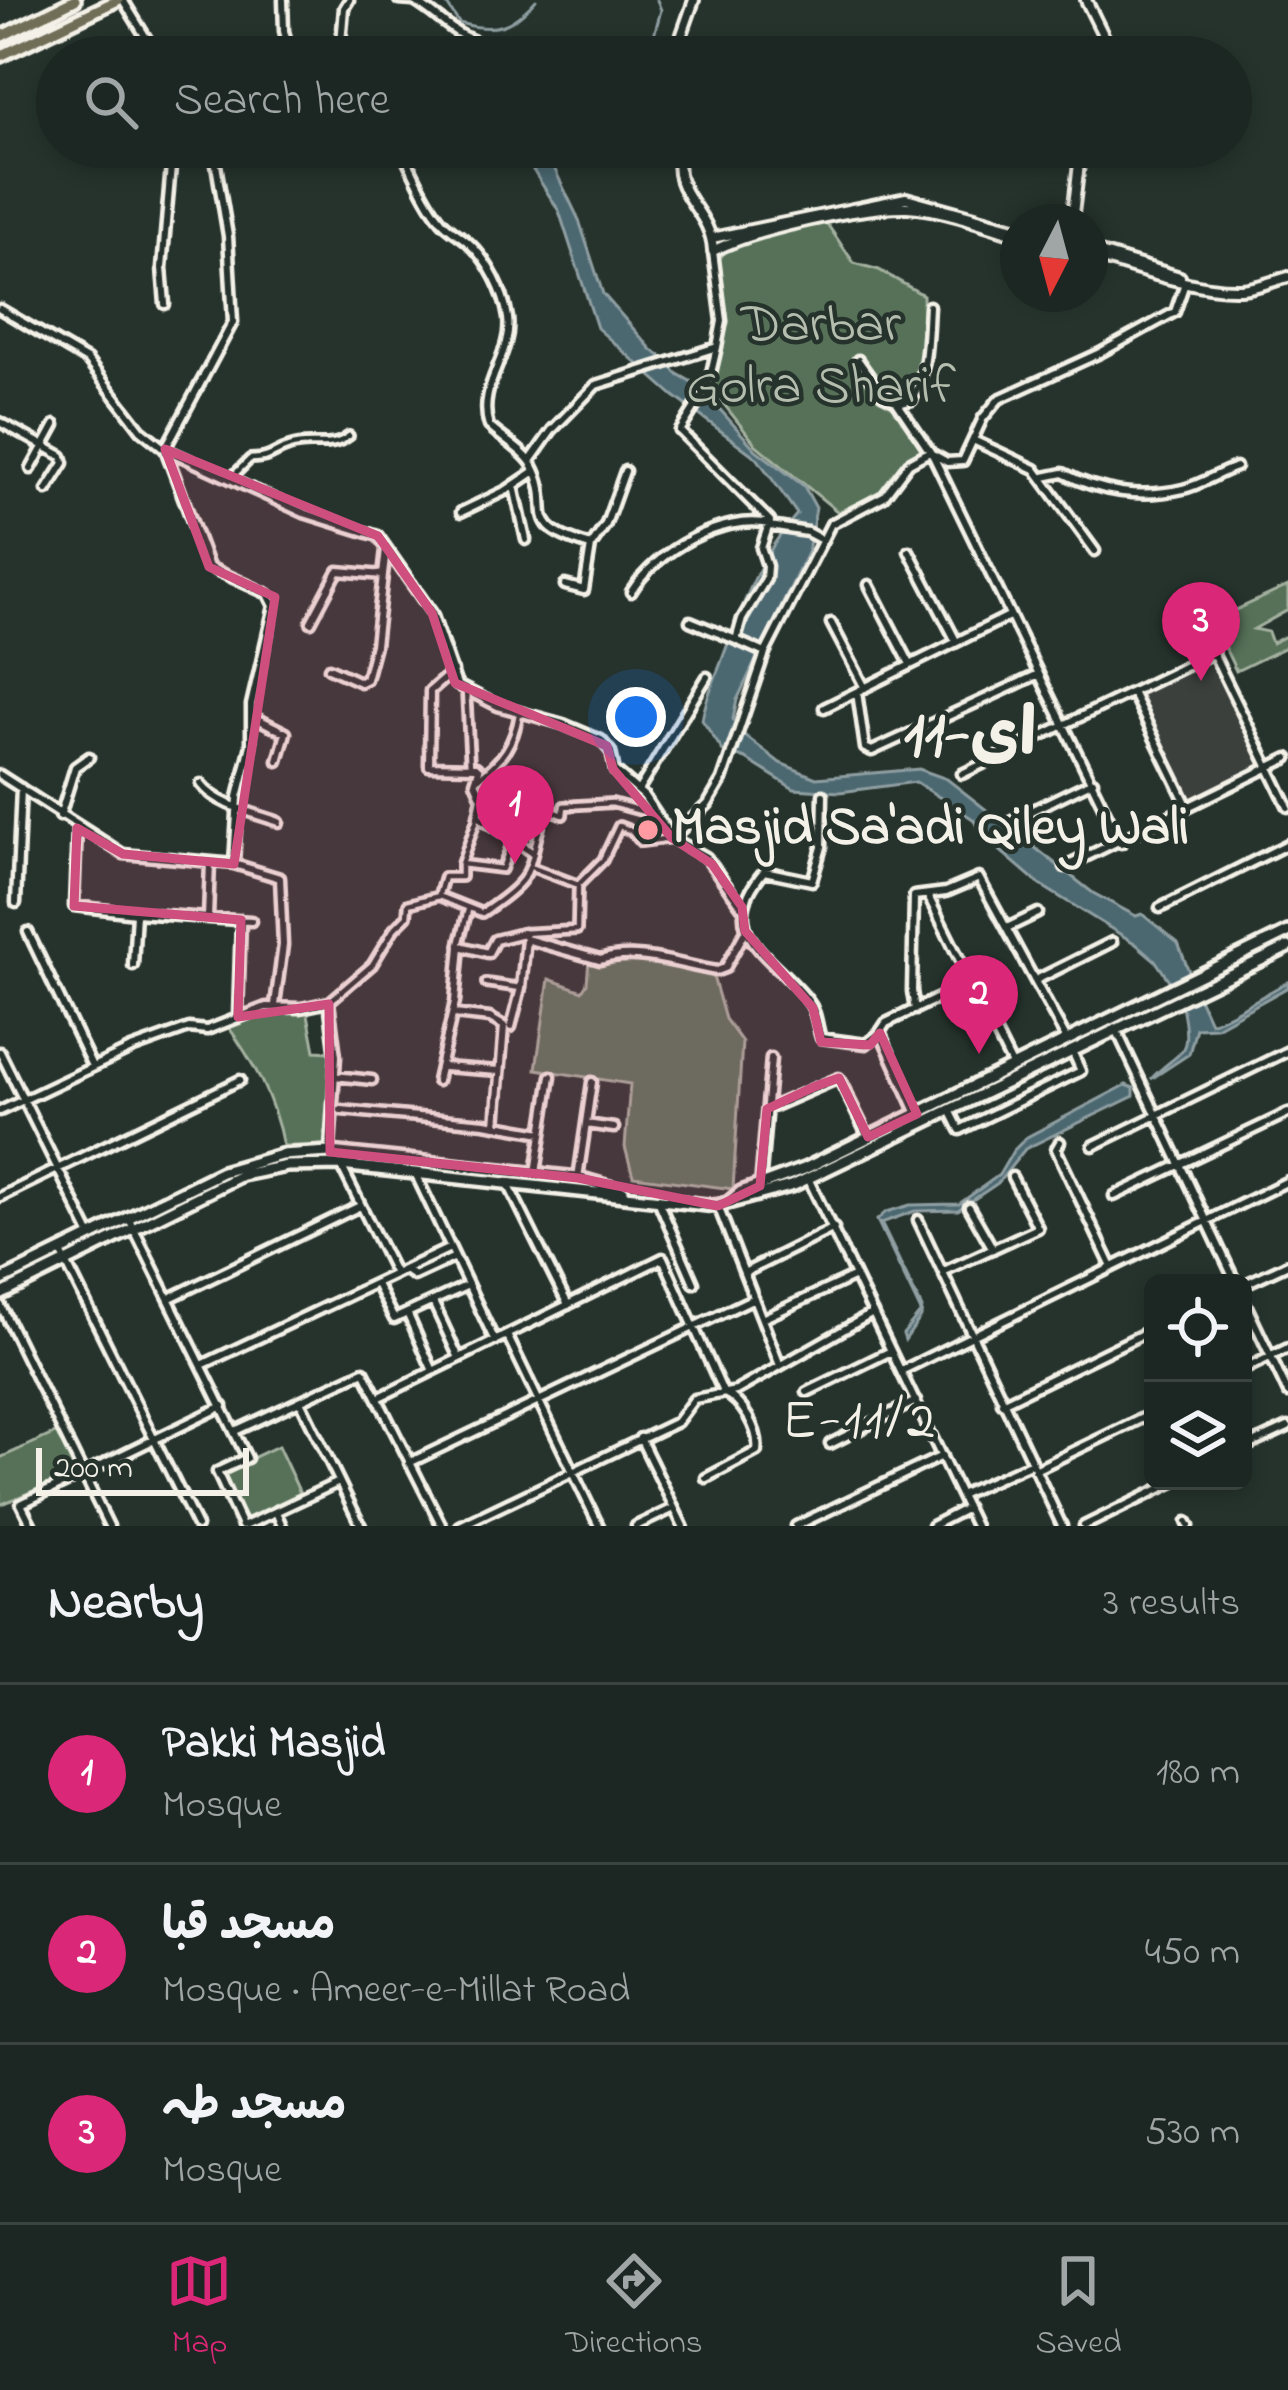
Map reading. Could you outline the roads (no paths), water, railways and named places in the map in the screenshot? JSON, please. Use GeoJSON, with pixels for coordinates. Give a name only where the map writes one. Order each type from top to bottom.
{"type":"FeatureCollection","features":[{"type":"Feature","properties":{"kind":"main road"},"geometry":{"type":"LineString","coordinates":[[0,37],[75,0]]}},
{"type":"Feature","properties":{"kind":"main road"},"geometry":{"type":"LineString","coordinates":[[42,36],[115,1]]}},
{"type":"Feature","properties":{"kind":"main road"},"geometry":{"type":"LineString","coordinates":[[0,56],[34,40],[26,24]]}},
{"type":"Feature","properties":{"kind":"main road"},"geometry":{"type":"LineString","coordinates":[[721,1205],[740,1192],[806,1174],[951,1112],[1073,1053],[1288,932]]}},
{"type":"Feature","properties":{"kind":"main road"},"geometry":{"type":"LineString","coordinates":[[0,1281],[63,1257],[242,1163],[281,1155],[330,1152],[507,1182],[721,1205],[770,1194],[868,1137],[1067,1040],[1114,1026],[1288,947]]}},
{"type":"Feature","properties":{"kind":"main road"},"geometry":{"type":"LineString","coordinates":[[946,1100],[951,1112]]}},
{"type":"Feature","properties":{"kind":"main road"},"geometry":{"type":"LineString","coordinates":[[0,1299],[91,1236],[267,1168],[416,1167],[578,1178],[628,1194]]}},
{"type":"Feature","properties":{"kind":"street"},"geometry":{"type":"LineString","coordinates":[[283,0],[285,36]]}},
{"type":"Feature","properties":{"kind":"street"},"geometry":{"type":"LineString","coordinates":[[342,36],[349,0]]}},
{"type":"Feature","properties":{"kind":"street"},"geometry":{"type":"LineString","coordinates":[[399,0],[428,9],[449,29],[467,36]]}},
{"type":"Feature","properties":{"kind":"street"},"geometry":{"type":"LineString","coordinates":[[681,36],[694,0]]}},
{"type":"Feature","properties":{"kind":"street"},"geometry":{"type":"LineString","coordinates":[[1086,0],[1104,36]]}},
{"type":"Feature","properties":{"kind":"street"},"geometry":{"type":"LineString","coordinates":[[115,1],[142,36]]}},
{"type":"Feature","properties":{"kind":"street"},"geometry":{"type":"LineString","coordinates":[[165,304],[162,268],[174,168]]}},
{"type":"Feature","properties":{"kind":"street"},"geometry":{"type":"LineString","coordinates":[[216,168],[228,236],[232,322],[165,448],[209,567],[268,594],[274,606],[251,716],[233,864]]}},
{"type":"Feature","properties":{"kind":"street"},"geometry":{"type":"LineString","coordinates":[[412,168],[439,218],[479,254],[503,299],[508,322],[489,383],[489,426],[530,461],[546,523],[560,535],[591,546]]}},
{"type":"Feature","properties":{"kind":"street"},"geometry":{"type":"LineString","coordinates":[[678,168],[677,178],[712,238],[722,321],[708,386],[681,424],[680,433],[720,468],[770,525]]}},
{"type":"Feature","properties":{"kind":"street"},"geometry":{"type":"LineString","coordinates":[[1074,204],[1078,168]]}},
{"type":"Feature","properties":{"kind":"street"},"geometry":{"type":"LineString","coordinates":[[712,238],[907,198],[1000,226]]}},
{"type":"Feature","properties":{"kind":"street"},"geometry":{"type":"LineString","coordinates":[[713,251],[740,239],[904,207],[1000,228]]}},
{"type":"Feature","properties":{"kind":"street"},"geometry":{"type":"LineString","coordinates":[[1108,257],[1240,289],[1288,277]]}},
{"type":"Feature","properties":{"kind":"street"},"geometry":{"type":"LineString","coordinates":[[929,452],[954,464],[963,461],[982,418],[999,399],[1175,312],[1184,279]]}},
{"type":"Feature","properties":{"kind":"street"},"geometry":{"type":"LineString","coordinates":[[898,404],[913,400],[918,388],[927,352],[929,307]]}},
{"type":"Feature","properties":{"kind":"street"},"geometry":{"type":"LineString","coordinates":[[0,309],[87,360],[141,430],[165,448],[304,513],[370,531],[386,546],[432,613],[458,685],[519,713],[602,740],[611,752],[615,771],[639,789],[673,838],[706,857],[742,907],[746,932],[813,1008],[821,1038],[866,1044],[886,1024],[972,982]]}},
{"type":"Feature","properties":{"kind":"street"},"geometry":{"type":"LineString","coordinates":[[530,461],[585,393],[609,378],[716,347]]}},
{"type":"Feature","properties":{"kind":"street"},"geometry":{"type":"LineString","coordinates":[[858,360],[882,394],[898,404],[929,452],[1121,843]]}},
{"type":"Feature","properties":{"kind":"street"},"geometry":{"type":"LineString","coordinates":[[0,422],[64,459],[47,490]]}},
{"type":"Feature","properties":{"kind":"street"},"geometry":{"type":"LineString","coordinates":[[31,469],[56,425]]}},
{"type":"Feature","properties":{"kind":"street"},"geometry":{"type":"LineString","coordinates":[[231,479],[250,459],[272,458],[290,446],[336,446],[350,436]]}},
{"type":"Feature","properties":{"kind":"street"},"geometry":{"type":"LineString","coordinates":[[973,440],[1035,469],[1095,551]]}},
{"type":"Feature","properties":{"kind":"street"},"geometry":{"type":"LineString","coordinates":[[515,934],[577,930],[578,884],[603,860],[619,826],[632,831],[641,842],[673,838],[708,804],[722,780],[765,652],[831,524],[884,496],[909,463],[929,452]]}},
{"type":"Feature","properties":{"kind":"street"},"geometry":{"type":"LineString","coordinates":[[1043,477],[1063,473],[1094,489],[1142,494],[1186,489],[1236,467]]}},
{"type":"Feature","properties":{"kind":"street"},"geometry":{"type":"LineString","coordinates":[[461,512],[514,487],[535,471]]}},
{"type":"Feature","properties":{"kind":"street"},"geometry":{"type":"LineString","coordinates":[[565,585],[584,590],[591,546],[606,524],[625,471]]}},
{"type":"Feature","properties":{"kind":"street"},"geometry":{"type":"LineString","coordinates":[[514,487],[526,539]]}},
{"type":"Feature","properties":{"kind":"street"},"geometry":{"type":"LineString","coordinates":[[631,592],[654,563],[686,542],[736,523],[807,532],[822,540]]}},
{"type":"Feature","properties":{"kind":"street"},"geometry":{"type":"LineString","coordinates":[[739,641],[742,619],[764,584],[767,566],[761,548],[770,525]]}},
{"type":"Feature","properties":{"kind":"street"},"geometry":{"type":"LineString","coordinates":[[328,668],[360,682],[367,679],[386,546]]}},
{"type":"Feature","properties":{"kind":"street"},"geometry":{"type":"LineString","coordinates":[[909,551],[956,641]]}},
{"type":"Feature","properties":{"kind":"street"},"geometry":{"type":"LineString","coordinates":[[310,622],[338,571],[383,575]]}},
{"type":"Feature","properties":{"kind":"street"},"geometry":{"type":"LineString","coordinates":[[868,585],[910,664]]}},
{"type":"Feature","properties":{"kind":"street"},"geometry":{"type":"LineString","coordinates":[[824,708],[1009,616]]}},
{"type":"Feature","properties":{"kind":"street"},"geometry":{"type":"LineString","coordinates":[[690,621],[765,652]]}},
{"type":"Feature","properties":{"kind":"street"},"geometry":{"type":"LineString","coordinates":[[831,623],[861,690],[865,748],[872,751],[1039,674]]}},
{"type":"Feature","properties":{"kind":"street"},"geometry":{"type":"LineString","coordinates":[[1204,630],[1288,807]]}},
{"type":"Feature","properties":{"kind":"street"},"geometry":{"type":"LineString","coordinates":[[962,774],[1213,653]]}},
{"type":"Feature","properties":{"kind":"street"},"geometry":{"type":"LineString","coordinates":[[439,896],[444,877],[461,877],[482,799],[475,782],[479,770],[429,766],[430,691],[453,671]]}},
{"type":"Feature","properties":{"kind":"street"},"geometry":{"type":"LineString","coordinates":[[639,789],[707,677]]}},
{"type":"Feature","properties":{"kind":"street"},"geometry":{"type":"LineString","coordinates":[[466,691],[470,766]]}},
{"type":"Feature","properties":{"kind":"street"},"geometry":{"type":"LineString","coordinates":[[1132,692],[1189,808]]}},
{"type":"Feature","properties":{"kind":"street"},"geometry":{"type":"LineString","coordinates":[[475,782],[501,760],[515,739],[519,713]]}},
{"type":"Feature","properties":{"kind":"street"},"geometry":{"type":"LineString","coordinates":[[251,716],[286,733],[278,760]]}},
{"type":"Feature","properties":{"kind":"street"},"geometry":{"type":"LineString","coordinates":[[60,816],[75,767],[89,758]]}},
{"type":"Feature","properties":{"kind":"street"},"geometry":{"type":"LineString","coordinates":[[1065,867],[1288,758]]}},
{"type":"Feature","properties":{"kind":"street"},"geometry":{"type":"LineString","coordinates":[[0,776],[123,854],[233,864],[281,881],[283,945],[275,1007]]}},
{"type":"Feature","properties":{"kind":"street"},"geometry":{"type":"LineString","coordinates":[[1010,821],[1093,782]]}},
{"type":"Feature","properties":{"kind":"street"},"geometry":{"type":"LineString","coordinates":[[201,784],[238,807],[278,822]]}},
{"type":"Feature","properties":{"kind":"street"},"geometry":{"type":"LineString","coordinates":[[16,903],[21,788]]}},
{"type":"Feature","properties":{"kind":"street"},"geometry":{"type":"LineString","coordinates":[[742,907],[767,870],[800,882],[812,881],[822,847],[823,795]]}},
{"type":"Feature","properties":{"kind":"street"},"geometry":{"type":"LineString","coordinates":[[0,1111],[92,1066],[189,1028],[207,1030],[275,1007],[329,1002],[373,965],[406,916],[408,904],[439,896],[482,913],[512,895],[531,867],[546,808],[563,815],[564,806],[612,803],[657,815]]}},
{"type":"Feature","properties":{"kind":"street"},"geometry":{"type":"LineString","coordinates":[[478,816],[533,853]]}},
{"type":"Feature","properties":{"kind":"street"},"geometry":{"type":"LineString","coordinates":[[77,828],[74,906],[251,921]]}},
{"type":"Feature","properties":{"kind":"street"},"geometry":{"type":"LineString","coordinates":[[461,864],[502,869],[513,840]]}},
{"type":"Feature","properties":{"kind":"street"},"geometry":{"type":"LineString","coordinates":[[1160,908],[1288,844]]}},
{"type":"Feature","properties":{"kind":"street"},"geometry":{"type":"LineString","coordinates":[[208,919],[209,862]]}},
{"type":"Feature","properties":{"kind":"street"},"geometry":{"type":"LineString","coordinates":[[531,867],[578,884]]}},
{"type":"Feature","properties":{"kind":"street"},"geometry":{"type":"LineString","coordinates":[[915,1010],[911,991],[914,896],[928,896],[979,878],[1067,1040]]}},
{"type":"Feature","properties":{"kind":"street"},"geometry":{"type":"LineString","coordinates":[[928,896],[1012,1067]]}},
{"type":"Feature","properties":{"kind":"street"},"geometry":{"type":"LineString","coordinates":[[437,1082],[453,1014],[459,947],[468,910]]}},
{"type":"Feature","properties":{"kind":"street"},"geometry":{"type":"LineString","coordinates":[[133,964],[136,913]]}},
{"type":"Feature","properties":{"kind":"street"},"geometry":{"type":"LineString","coordinates":[[1007,928],[1038,913]]}},
{"type":"Feature","properties":{"kind":"street"},"geometry":{"type":"LineString","coordinates":[[238,1017],[241,920]]}},
{"type":"Feature","properties":{"kind":"street"},"geometry":{"type":"LineString","coordinates":[[28,932],[92,1066]]}},
{"type":"Feature","properties":{"kind":"street"},"geometry":{"type":"LineString","coordinates":[[526,939],[599,959],[673,959],[717,971],[725,968],[746,932]]}},
{"type":"Feature","properties":{"kind":"street"},"geometry":{"type":"LineString","coordinates":[[459,947],[488,952],[495,940],[523,933],[520,988],[511,1027]]}},
{"type":"Feature","properties":{"kind":"street"},"geometry":{"type":"LineString","coordinates":[[1036,980],[1112,942]]}},
{"type":"Feature","properties":{"kind":"street"},"geometry":{"type":"LineString","coordinates":[[486,983],[520,988]]}},
{"type":"Feature","properties":{"kind":"street"},"geometry":{"type":"LineString","coordinates":[[329,1002],[336,1056],[330,1152]]}},
{"type":"Feature","properties":{"kind":"street"},"geometry":{"type":"LineString","coordinates":[[453,1014],[502,1023],[496,1125]]}},
{"type":"Feature","properties":{"kind":"street"},"geometry":{"type":"LineString","coordinates":[[1114,1026],[1234,1274]]}},
{"type":"Feature","properties":{"kind":"street"},"geometry":{"type":"LineString","coordinates":[[880,1033],[916,1114]]}},
{"type":"Feature","properties":{"kind":"street"},"geometry":{"type":"LineString","coordinates":[[1093,1146],[1288,1051]]}},
{"type":"Feature","properties":{"kind":"street"},"geometry":{"type":"LineString","coordinates":[[0,1052],[91,1236]]}},
{"type":"Feature","properties":{"kind":"street"},"geometry":{"type":"LineString","coordinates":[[951,1112],[960,1130],[1082,1071],[1073,1053]]}},
{"type":"Feature","properties":{"kind":"street"},"geometry":{"type":"LineString","coordinates":[[760,1186],[771,1058]]}},
{"type":"Feature","properties":{"kind":"street"},"geometry":{"type":"LineString","coordinates":[[441,1066],[500,1071]]}},
{"type":"Feature","properties":{"kind":"street"},"geometry":{"type":"LineString","coordinates":[[334,1076],[372,1079]]}},
{"type":"Feature","properties":{"kind":"street"},"geometry":{"type":"LineString","coordinates":[[535,1175],[551,1076]]}},
{"type":"Feature","properties":{"kind":"street"},"geometry":{"type":"LineString","coordinates":[[767,1109],[839,1078],[868,1137]]}},
{"type":"Feature","properties":{"kind":"street"},"geometry":{"type":"LineString","coordinates":[[0,1197],[241,1080]]}},
{"type":"Feature","properties":{"kind":"street"},"geometry":{"type":"LineString","coordinates":[[578,1178],[592,1082]]}},
{"type":"Feature","properties":{"kind":"street"},"geometry":{"type":"LineString","coordinates":[[341,1109],[542,1133]]}},
{"type":"Feature","properties":{"kind":"street"},"geometry":{"type":"LineString","coordinates":[[1114,1196],[1288,1113]]}},
{"type":"Feature","properties":{"kind":"street"},"geometry":{"type":"LineString","coordinates":[[586,1124],[614,1128]]}},
{"type":"Feature","properties":{"kind":"street"},"geometry":{"type":"LineString","coordinates":[[1060,1142],[1056,1149],[1112,1268]]}},
{"type":"Feature","properties":{"kind":"street"},"geometry":{"type":"LineString","coordinates":[[341,1165],[395,1275]]}},
{"type":"Feature","properties":{"kind":"street"},"geometry":{"type":"LineString","coordinates":[[416,1167],[495,1341]]}},
{"type":"Feature","properties":{"kind":"street"},"geometry":{"type":"LineString","coordinates":[[806,1174],[975,1526]]}},
{"type":"Feature","properties":{"kind":"street"},"geometry":{"type":"LineString","coordinates":[[944,1271],[1038,1228],[1012,1177]]}},
{"type":"Feature","properties":{"kind":"street"},"geometry":{"type":"LineString","coordinates":[[901,1371],[1288,1181]]}},
{"type":"Feature","properties":{"kind":"street"},"geometry":{"type":"LineString","coordinates":[[507,1182],[568,1305]]}},
{"type":"Feature","properties":{"kind":"street"},"geometry":{"type":"LineString","coordinates":[[657,1197],[694,1283]]}},
{"type":"Feature","properties":{"kind":"street"},"geometry":{"type":"LineString","coordinates":[[721,1205],[779,1364]]}},
{"type":"Feature","properties":{"kind":"street"},"geometry":{"type":"LineString","coordinates":[[170,1298],[361,1206]]}},
{"type":"Feature","properties":{"kind":"street"},"geometry":{"type":"LineString","coordinates":[[969,1207],[993,1249]]}},
{"type":"Feature","properties":{"kind":"street"},"geometry":{"type":"LineString","coordinates":[[918,1220],[1062,1526]]}},
{"type":"Feature","properties":{"kind":"street"},"geometry":{"type":"LineString","coordinates":[[131,1223],[248,1458],[217,1472],[243,1526],[339,1481]]}},
{"type":"Feature","properties":{"kind":"street"},"geometry":{"type":"LineString","coordinates":[[745,1272],[834,1228]]}},
{"type":"Feature","properties":{"kind":"street"},"geometry":{"type":"LineString","coordinates":[[204,1364],[450,1248]]}},
{"type":"Feature","properties":{"kind":"street"},"geometry":{"type":"LineString","coordinates":[[63,1257],[197,1526]]}},
{"type":"Feature","properties":{"kind":"street"},"geometry":{"type":"LineString","coordinates":[[405,1270],[414,1276],[454,1257]]}},
{"type":"Feature","properties":{"kind":"street"},"geometry":{"type":"LineString","coordinates":[[378,1398],[663,1258],[723,1392],[741,1405],[758,1442],[757,1451],[706,1478]]}},
{"type":"Feature","properties":{"kind":"street"},"geometry":{"type":"LineString","coordinates":[[1252,1279],[1288,1264]]}},
{"type":"Feature","properties":{"kind":"street"},"geometry":{"type":"LineString","coordinates":[[762,1319],[855,1276]]}},
{"type":"Feature","properties":{"kind":"street"},"geometry":{"type":"LineString","coordinates":[[376,1284],[391,1316],[398,1319],[468,1285]]}},
{"type":"Feature","properties":{"kind":"street"},"geometry":{"type":"LineString","coordinates":[[409,1463],[754,1298]]}},
{"type":"Feature","properties":{"kind":"street"},"geometry":{"type":"LineString","coordinates":[[0,1299],[110,1526]]}},
{"type":"Feature","properties":{"kind":"street"},"geometry":{"type":"LineString","coordinates":[[433,1301],[459,1358]]}},
{"type":"Feature","properties":{"kind":"street"},"geometry":{"type":"LineString","coordinates":[[460,1526],[677,1422],[694,1399],[736,1391],[873,1313]]}},
{"type":"Feature","properties":{"kind":"street"},"geometry":{"type":"LineString","coordinates":[[408,1315],[433,1371]]}},
{"type":"Feature","properties":{"kind":"street"},"geometry":{"type":"LineString","coordinates":[[1252,1317],[1288,1393]]}},
{"type":"Feature","properties":{"kind":"street"},"geometry":{"type":"LineString","coordinates":[[1002,1402],[1144,1333]]}},
{"type":"Feature","properties":{"kind":"street"},"geometry":{"type":"LineString","coordinates":[[507,1335],[598,1526]]}},
{"type":"Feature","properties":{"kind":"street"},"geometry":{"type":"LineString","coordinates":[[1252,1366],[1288,1348]]}},
{"type":"Feature","properties":{"kind":"street"},"geometry":{"type":"LineString","coordinates":[[807,1392],[892,1351]]}},
{"type":"Feature","properties":{"kind":"street"},"geometry":{"type":"LineString","coordinates":[[235,1431],[364,1371],[442,1526]]}},
{"type":"Feature","properties":{"kind":"street"},"geometry":{"type":"LineString","coordinates":[[300,1401],[362,1526]]}},
{"type":"Feature","properties":{"kind":"street"},"geometry":{"type":"LineString","coordinates":[[830,1444],[916,1401]]}},
{"type":"Feature","properties":{"kind":"street"},"geometry":{"type":"LineString","coordinates":[[32,1526],[21,1504],[223,1406]]}},
{"type":"Feature","properties":{"kind":"street"},"geometry":{"type":"LineString","coordinates":[[960,1495],[1144,1417]]}},
{"type":"Feature","properties":{"kind":"street"},"geometry":{"type":"LineString","coordinates":[[1252,1444],[1288,1426]]}},
{"type":"Feature","properties":{"kind":"street"},"geometry":{"type":"LineString","coordinates":[[640,1438],[683,1526]]}},
{"type":"Feature","properties":{"kind":"street"},"geometry":{"type":"LineString","coordinates":[[796,1526],[942,1456]]}},
{"type":"Feature","properties":{"kind":"street"},"geometry":{"type":"LineString","coordinates":[[1084,1526],[1158,1490]]}},
{"type":"Feature","properties":{"kind":"street"},"geometry":{"type":"LineString","coordinates":[[636,1526],[674,1508]]}},
{"type":"Feature","properties":{"kind":"street"},"geometry":{"type":"LineString","coordinates":[[932,1526],[967,1508]]}},
{"type":"Feature","properties":{"kind":"street"},"geometry":{"type":"LineString","coordinates":[[276,1512],[282,1526]]}},
{"type":"Feature","properties":{"kind":"water"},"geometry":{"type":"Polygon","coordinates":[[[532,168],[554,168],[579,220],[603,294],[652,350],[676,373],[699,386],[756,450],[804,486],[816,508],[808,551],[737,700],[733,719],[740,732],[780,763],[816,778],[919,769],[947,779],[1093,893],[1136,916],[1142,914],[1178,943],[1190,974],[1170,982],[1136,944],[1039,884],[982,835],[973,819],[916,782],[840,792],[794,789],[746,759],[723,751],[702,720],[706,703],[753,582],[772,546],[797,514],[757,458],[674,396],[597,328],[559,211],[532,168]]]}},
{"type":"Feature","properties":{"kind":"water"},"geometry":{"type":"Polygon","coordinates":[[[1288,982],[1288,987],[1216,1027],[1196,1028],[1189,1054],[1151,1079],[1185,1045],[1182,1006],[1199,998],[1210,1022],[1216,1021],[1288,982]]]}},
{"type":"Feature","properties":{"kind":"water"},"geometry":{"type":"Polygon","coordinates":[[[1126,1085],[1134,1088],[1134,1096],[1025,1149],[998,1183],[958,1210],[915,1211],[881,1223],[922,1308],[921,1317],[905,1340],[903,1334],[921,1312],[877,1220],[910,1205],[959,1204],[999,1175],[1027,1137],[1126,1085]]]}},
{"type":"Feature","properties":{"kind":"waterway"},"geometry":{"type":"LineString","coordinates":[[444,0],[459,23],[483,28],[510,22],[536,0]]}},
{"type":"Feature","properties":{"kind":"waterway"},"geometry":{"type":"LineString","coordinates":[[654,36],[661,10],[657,0]]}},
{"type":"Feature","properties":{"kind":"place","name":"مسجد طہ"},"geometry":{"type":"Point","coordinates":[1201,681]}},
{"type":"Feature","properties":{"kind":"place","name":"Masjid Sa'adi Qiley Wali"},"geometry":{"type":"Point","coordinates":[648,830]}},
{"type":"Feature","properties":{"kind":"place","name":"Pakki Masjid"},"geometry":{"type":"Point","coordinates":[515,864]}},
{"type":"Feature","properties":{"kind":"place","name":"مسجد قبا"},"geometry":{"type":"Point","coordinates":[979,1054]}},
{"type":"Feature","properties":{"kind":"district","name":"ای-11"},"geometry":{"type":"Point","coordinates":[970,738]}},
{"type":"Feature","properties":{"kind":"district","name":"E-11/2"},"geometry":{"type":"Point","coordinates":[860,1423]}},
{"type":"Feature","properties":{"kind":"park label","name":"Darbar Golra Sharif"},"geometry":{"type":"Point","coordinates":[821,358]}}]}
